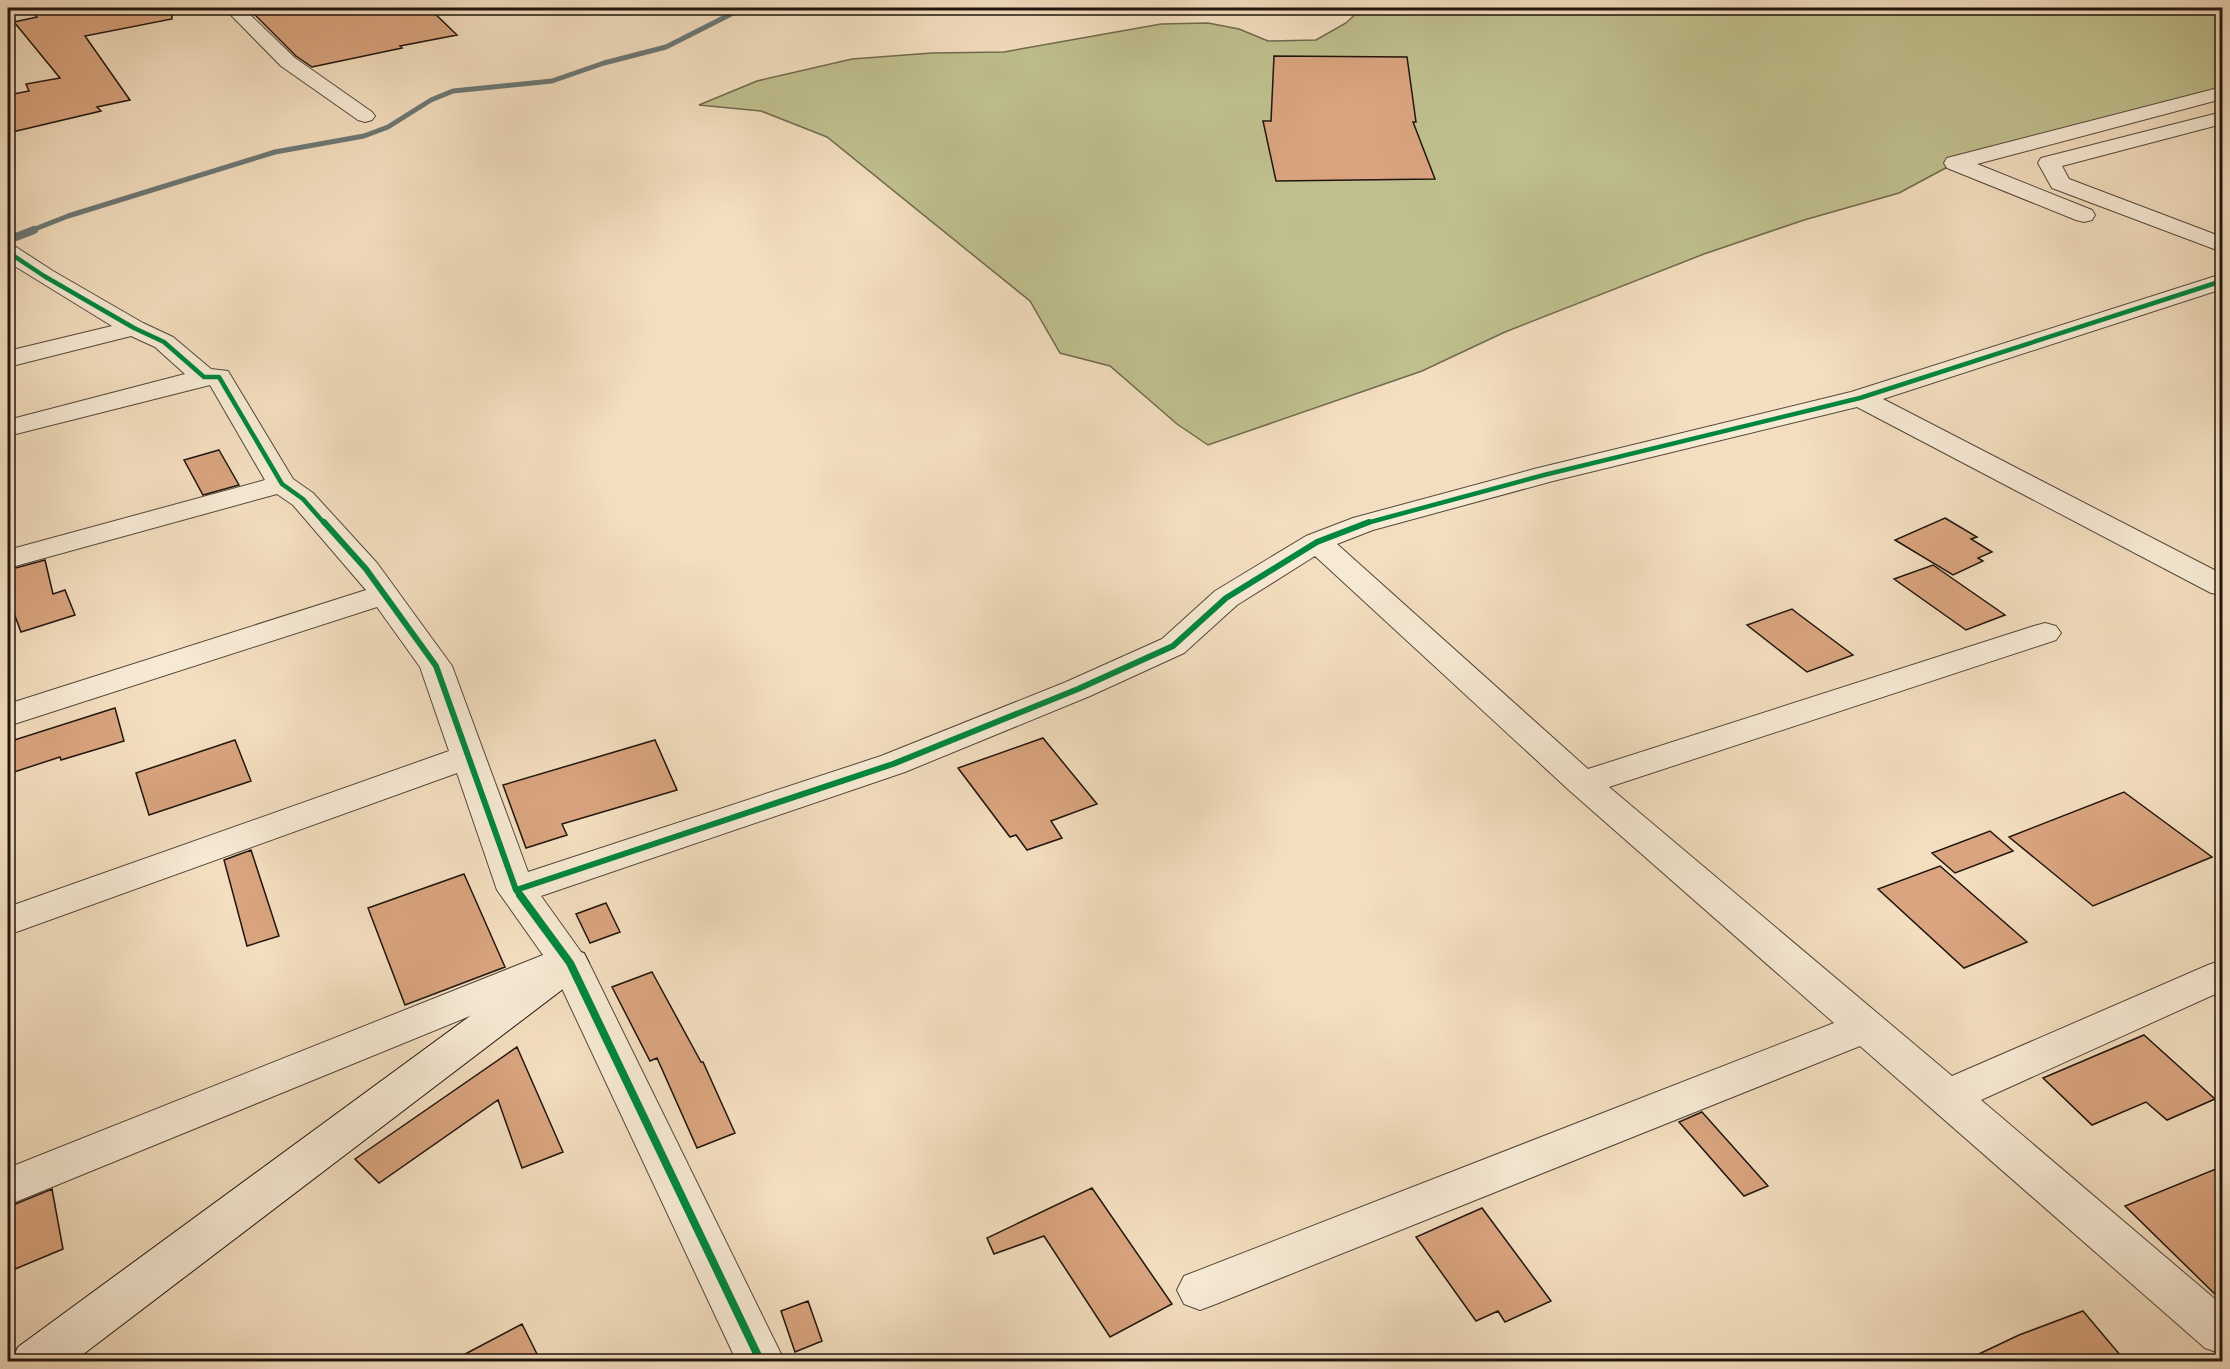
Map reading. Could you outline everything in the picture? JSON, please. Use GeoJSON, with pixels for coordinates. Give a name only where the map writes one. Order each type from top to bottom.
{"type":"FeatureCollection","features":[{"type":"Feature","properties":{"kind":"street"},"geometry":{"type":"LineString","coordinates":[[233,8],[288,62],[365,116]]}},
{"type":"Feature","properties":{"kind":"street"},"geometry":{"type":"LineString","coordinates":[[2122,230],[1955,163],[2223,93]]}},
{"type":"Feature","properties":{"kind":"street"},"geometry":{"type":"LineString","coordinates":[[2216,239],[2060,183],[2049,163],[2223,117]]}},
{"type":"Feature","properties":{"kind":"street"},"geometry":{"type":"LineString","coordinates":[[8,252],[44,276],[134,328],[164,342],[204,377]]}},
{"type":"Feature","properties":{"kind":"street"},"geometry":{"type":"LineString","coordinates":[[516,890],[892,764],[1078,688],[1173,646],[1226,598],[1317,542],[1363,524],[1533,478],[1860,398],[2219,272]]}},
{"type":"Feature","properties":{"kind":"street"},"geometry":{"type":"LineString","coordinates":[[8,359],[134,328]]}},
{"type":"Feature","properties":{"kind":"street"},"geometry":{"type":"LineString","coordinates":[[8,428],[204,377],[219,377],[282,484],[303,499],[366,568],[436,666],[516,890],[569,962],[761,1362]]}},
{"type":"Feature","properties":{"kind":"street"},"geometry":{"type":"LineString","coordinates":[[1860,398],[2223,586]]}},
{"type":"Feature","properties":{"kind":"street"},"geometry":{"type":"LineString","coordinates":[[8,559],[282,484]]}},
{"type":"Feature","properties":{"kind":"street"},"geometry":{"type":"LineString","coordinates":[[1317,542],[1582,783],[2223,1333]]}},
{"type":"Feature","properties":{"kind":"street"},"geometry":{"type":"LineString","coordinates":[[8,715],[385,594]]}},
{"type":"Feature","properties":{"kind":"street"},"geometry":{"type":"LineString","coordinates":[[1582,783],[2045,633]]}},
{"type":"Feature","properties":{"kind":"street"},"geometry":{"type":"LineString","coordinates":[[8,921],[468,757]]}},
{"type":"Feature","properties":{"kind":"street"},"geometry":{"type":"LineString","coordinates":[[8,1187],[569,962]]}},
{"type":"Feature","properties":{"kind":"street"},"geometry":{"type":"LineString","coordinates":[[36,1362],[569,962]]}},
{"type":"Feature","properties":{"kind":"street"},"geometry":{"type":"LineString","coordinates":[[1947,1097],[2223,975]]}},
{"type":"Feature","properties":{"kind":"street"},"geometry":{"type":"LineString","coordinates":[[1200,1290],[1866,1027]]}},
{"type":"Feature","properties":{"kind":"green space"},"geometry":{"type":"Polygon","coordinates":[[[1362,8],[2222,8],[2222,93],[1955,163],[1899,193],[1804,220],[1704,254],[1505,332],[1422,371],[1208,445],[1177,424],[1110,366],[1060,353],[1030,301],[827,137],[761,111],[699,105],[757,81],[852,59],[932,53],[1004,52],[1161,24],[1208,23],[1239,29],[1268,41],[1316,40],[1346,23],[1362,8]]]}},
{"type":"Feature","properties":{"kind":"building"},"geometry":{"type":"Polygon","coordinates":[[[31,8],[171,8],[172,19],[85,36],[130,100],[97,107],[101,111],[8,133],[8,95],[29,91],[26,84],[60,78],[14,22],[37,17],[31,8]]]}},
{"type":"Feature","properties":{"kind":"building"},"geometry":{"type":"Polygon","coordinates":[[[248,8],[429,8],[457,35],[312,67],[296,56],[248,8]]]}},
{"type":"Feature","properties":{"kind":"building"},"geometry":{"type":"Polygon","coordinates":[[[1274,56],[1407,57],[1416,122],[1413,122],[1435,179],[1276,181],[1263,121],[1271,121],[1274,56]]]}},
{"type":"Feature","properties":{"kind":"building"},"geometry":{"type":"Polygon","coordinates":[[[219,450],[239,485],[203,495],[184,460],[219,450]]]}},
{"type":"Feature","properties":{"kind":"building"},"geometry":{"type":"Polygon","coordinates":[[[1945,518],[1977,537],[1971,539],[1992,552],[1978,558],[1983,561],[1953,575],[1895,540],[1945,518]]]}},
{"type":"Feature","properties":{"kind":"building"},"geometry":{"type":"Polygon","coordinates":[[[45,560],[53,594],[65,590],[75,615],[21,632],[8,597],[8,570],[45,560]]]}},
{"type":"Feature","properties":{"kind":"building"},"geometry":{"type":"Polygon","coordinates":[[[1933,565],[2005,615],[1966,630],[1894,579],[1933,565]]]}},
{"type":"Feature","properties":{"kind":"building"},"geometry":{"type":"Polygon","coordinates":[[[1792,609],[1853,655],[1807,672],[1747,625],[1792,609]]]}},
{"type":"Feature","properties":{"kind":"building"},"geometry":{"type":"Polygon","coordinates":[[[115,708],[124,741],[61,760],[60,757],[8,774],[8,742],[115,708]]]}},
{"type":"Feature","properties":{"kind":"building"},"geometry":{"type":"Polygon","coordinates":[[[1043,738],[1097,804],[1051,821],[1062,838],[1027,850],[1016,835],[1010,837],[958,768],[1043,738]]]}},
{"type":"Feature","properties":{"kind":"building"},"geometry":{"type":"Polygon","coordinates":[[[235,740],[251,781],[149,815],[136,773],[235,740]]]}},
{"type":"Feature","properties":{"kind":"building"},"geometry":{"type":"Polygon","coordinates":[[[655,740],[677,790],[562,824],[567,835],[526,848],[503,785],[655,740]]]}},
{"type":"Feature","properties":{"kind":"building"},"geometry":{"type":"Polygon","coordinates":[[[2124,792],[2212,857],[2093,906],[2009,837],[2124,792]]]}},
{"type":"Feature","properties":{"kind":"building"},"geometry":{"type":"Polygon","coordinates":[[[1990,831],[2013,851],[1955,873],[1932,853],[1990,831]]]}},
{"type":"Feature","properties":{"kind":"building"},"geometry":{"type":"Polygon","coordinates":[[[251,850],[279,936],[247,946],[224,860],[251,850]]]}},
{"type":"Feature","properties":{"kind":"building"},"geometry":{"type":"Polygon","coordinates":[[[1940,866],[2027,942],[1964,968],[1878,889],[1940,866]]]}},
{"type":"Feature","properties":{"kind":"building"},"geometry":{"type":"Polygon","coordinates":[[[464,874],[505,967],[405,1005],[368,908],[464,874]]]}},
{"type":"Feature","properties":{"kind":"building"},"geometry":{"type":"Polygon","coordinates":[[[606,903],[620,932],[590,943],[576,914],[606,903]]]}},
{"type":"Feature","properties":{"kind":"building"},"geometry":{"type":"Polygon","coordinates":[[[652,972],[703,1062],[735,1133],[697,1148],[657,1058],[650,1061],[612,987],[652,972]]]}},
{"type":"Feature","properties":{"kind":"building"},"geometry":{"type":"Polygon","coordinates":[[[2144,1035],[2215,1099],[2167,1120],[2146,1102],[2092,1125],[2043,1078],[2144,1035]]]}},
{"type":"Feature","properties":{"kind":"building"},"geometry":{"type":"Polygon","coordinates":[[[517,1047],[563,1152],[522,1168],[498,1100],[379,1183],[355,1159],[517,1047]]]}},
{"type":"Feature","properties":{"kind":"building"},"geometry":{"type":"Polygon","coordinates":[[[1702,1112],[1768,1186],[1744,1196],[1679,1122],[1702,1112]]]}},
{"type":"Feature","properties":{"kind":"building"},"geometry":{"type":"Polygon","coordinates":[[[2223,1166],[2223,1302],[2125,1206],[2223,1166]]]}},
{"type":"Feature","properties":{"kind":"building"},"geometry":{"type":"Polygon","coordinates":[[[1092,1188],[1172,1304],[1110,1337],[1044,1236],[994,1254],[987,1238],[1092,1188]]]}},
{"type":"Feature","properties":{"kind":"building"},"geometry":{"type":"Polygon","coordinates":[[[52,1189],[63,1249],[8,1272],[8,1207],[52,1189]]]}},
{"type":"Feature","properties":{"kind":"building"},"geometry":{"type":"Polygon","coordinates":[[[1482,1208],[1551,1301],[1505,1322],[1498,1311],[1476,1321],[1416,1237],[1482,1208]]]}},
{"type":"Feature","properties":{"kind":"building"},"geometry":{"type":"Polygon","coordinates":[[[808,1301],[822,1341],[795,1352],[781,1311],[808,1301]]]}},
{"type":"Feature","properties":{"kind":"building"},"geometry":{"type":"Polygon","coordinates":[[[2083,1311],[2126,1362],[1962,1362],[2019,1335],[2083,1311]]]}},
{"type":"Feature","properties":{"kind":"building"},"geometry":{"type":"Polygon","coordinates":[[[522,1324],[541,1362],[450,1362],[522,1324]]]}},
{"type":"Feature","properties":{"kind":"waterway"},"geometry":{"type":"LineString","coordinates":[[30,231],[68,216],[275,152],[364,136],[388,127],[431,100],[453,91],[552,81],[604,63],[666,47],[743,8]]}},
{"type":"Feature","properties":{"kind":"waterway"},"geometry":{"type":"LineString","coordinates":[[8,240],[34,230]]}},
{"type":"Feature","properties":{"kind":"cycle path"},"geometry":{"type":"LineString","coordinates":[[8,252],[44,276],[134,328],[164,342],[204,377],[219,377],[282,484],[303,499],[366,569],[436,666],[516,890],[570,963],[761,1362]]}},
{"type":"Feature","properties":{"kind":"cycle path"},"geometry":{"type":"LineString","coordinates":[[516,890],[893,764],[1078,689],[1173,646],[1226,598],[1317,542],[1363,524],[1544,475],[1860,398],[2222,281]]}}]}
